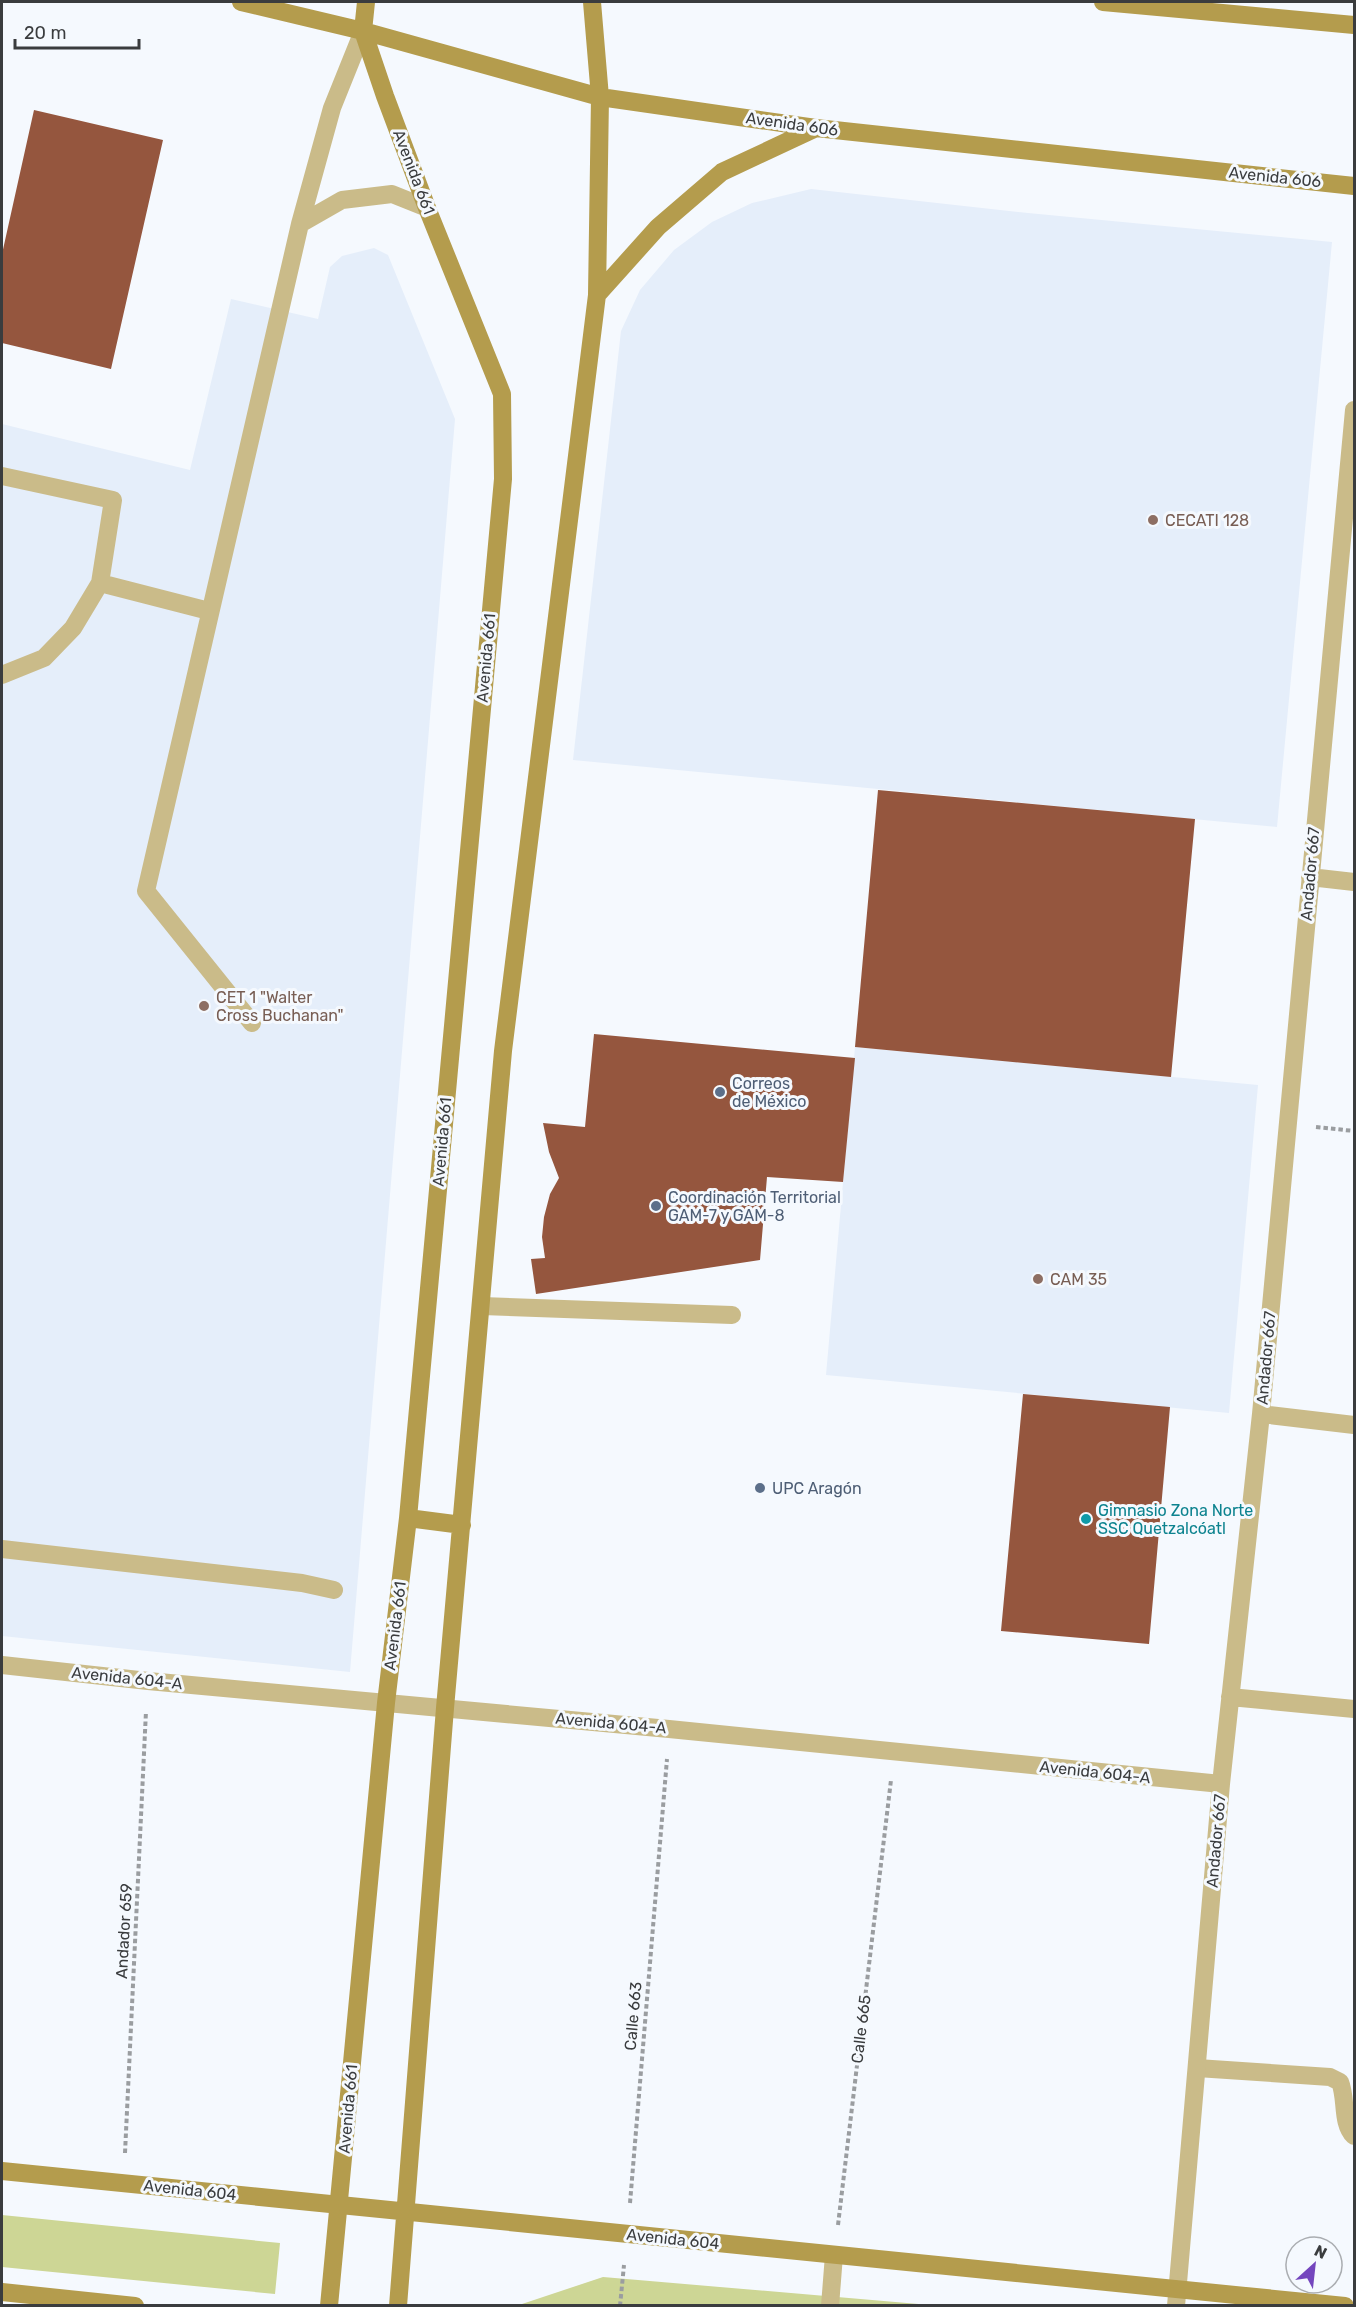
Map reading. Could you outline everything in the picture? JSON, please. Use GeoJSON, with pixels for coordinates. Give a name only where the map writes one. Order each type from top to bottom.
{"type":"FeatureCollection","features":[{"type":"Feature","properties":{"kind":"street","name":"Avenida 606"},"geometry":{"type":"LineString","coordinates":[[241,2],[363,31],[600,97],[816,128],[1354,186]]}},
{"type":"Feature","properties":{"kind":"street","name":"Avenida 661"},"geometry":{"type":"LineString","coordinates":[[329,2306],[386,1702],[408,1518],[503,479],[502,394],[427,208],[363,31],[366,2]]}},
{"type":"Feature","properties":{"kind":"street"},"geometry":{"type":"LineString","coordinates":[[398,2306],[444,1708],[482,1306],[503,1052],[597,296],[600,97],[592,2]]}},
{"type":"Feature","properties":{"kind":"street"},"geometry":{"type":"LineString","coordinates":[[1103,2],[1354,25]]}},
{"type":"Feature","properties":{"kind":"street"},"geometry":{"type":"LineString","coordinates":[[252,1023],[146,891],[300,224],[332,108],[363,31]]}},
{"type":"Feature","properties":{"kind":"street"},"geometry":{"type":"LineString","coordinates":[[597,296],[658,227],[722,172],[816,128]]}},
{"type":"Feature","properties":{"kind":"street"},"geometry":{"type":"LineString","coordinates":[[300,224],[342,200],[392,194],[427,208]]}},
{"type":"Feature","properties":{"kind":"street","name":"Andador 667"},"geometry":{"type":"LineString","coordinates":[[1177,2297],[1221,1784],[1261,1414],[1310,877],[1345,592],[1354,410]]}},
{"type":"Feature","properties":{"kind":"street"},"geometry":{"type":"LineString","coordinates":[[2,476],[113,500],[100,583],[73,628],[44,658],[2,675]]}},
{"type":"Feature","properties":{"kind":"street"},"geometry":{"type":"LineString","coordinates":[[100,583],[209,611]]}},
{"type":"Feature","properties":{"kind":"street"},"geometry":{"type":"LineString","coordinates":[[1310,877],[1354,882]]}},
{"type":"Feature","properties":{"kind":"street"},"geometry":{"type":"LineString","coordinates":[[482,1306],[732,1315]]}},
{"type":"Feature","properties":{"kind":"street"},"geometry":{"type":"LineString","coordinates":[[1261,1414],[1354,1425]]}},
{"type":"Feature","properties":{"kind":"street"},"geometry":{"type":"LineString","coordinates":[[408,1518],[462,1525]]}},
{"type":"Feature","properties":{"kind":"street"},"geometry":{"type":"LineString","coordinates":[[2,1549],[302,1583],[334,1590]]}},
{"type":"Feature","properties":{"kind":"street","name":"Avenida 604-A"},"geometry":{"type":"LineString","coordinates":[[2,1665],[1221,1784]]}},
{"type":"Feature","properties":{"kind":"street"},"geometry":{"type":"LineString","coordinates":[[1230,1697],[1354,1709]]}},
{"type":"Feature","properties":{"kind":"street"},"geometry":{"type":"LineString","coordinates":[[1197,2068],[1330,2077],[1340,2082],[1348,2127],[1354,2136]]}},
{"type":"Feature","properties":{"kind":"street","name":"Avenida 604"},"geometry":{"type":"LineString","coordinates":[[2,2171],[834,2255],[1177,2297],[1345,2306]]}},
{"type":"Feature","properties":{"kind":"street"},"geometry":{"type":"LineString","coordinates":[[830,2306],[834,2255]]}},
{"type":"Feature","properties":{"kind":"street"},"geometry":{"type":"LineString","coordinates":[[2,2292],[83,2303],[135,2306]]}},
{"type":"Feature","properties":{"kind":"path","name":"Andador 659"},"geometry":{"type":"LineString","coordinates":[[123,2183],[148,1681]]}},
{"type":"Feature","properties":{"kind":"path","name":"Calle 663"},"geometry":{"type":"LineString","coordinates":[[620,2306],[669,1729]]}},
{"type":"Feature","properties":{"kind":"path","name":"Calle 665"},"geometry":{"type":"LineString","coordinates":[[834,2255],[894,1752]]}},
{"type":"Feature","properties":{"kind":"shaded area"},"geometry":{"type":"Polygon","coordinates":[[[811,189],[1028,213],[1332,242],[1277,827],[573,760],[621,331],[640,290],[674,250],[712,222],[752,203],[811,189]]]}},
{"type":"Feature","properties":{"kind":"shaded area","name":"CET 1 \"Walter Cross Buchanan\""},"geometry":{"type":"Polygon","coordinates":[[[374,248],[388,255],[455,419],[350,1672],[2,1636],[2,424],[190,470],[231,299],[318,319],[330,267],[342,256],[374,248]]]}},
{"type":"Feature","properties":{"kind":"shaded area","name":"CAM 35"},"geometry":{"type":"Polygon","coordinates":[[[855,1047],[1258,1085],[1229,1413],[826,1375],[855,1047]]]}},
{"type":"Feature","properties":{"kind":"green space"},"geometry":{"type":"Polygon","coordinates":[[[2,2215],[280,2243],[275,2294],[2,2267],[2,2215]]]}},
{"type":"Feature","properties":{"kind":"green space"},"geometry":{"type":"Polygon","coordinates":[[[603,2277],[930,2305],[516,2306],[603,2277]]]}},
{"type":"Feature","properties":{"kind":"building"},"geometry":{"type":"Polygon","coordinates":[[[34,110],[163,140],[111,369],[2,343],[2,254],[34,110]]]}},
{"type":"Feature","properties":{"kind":"building"},"geometry":{"type":"Polygon","coordinates":[[[878,790],[1195,819],[1171,1077],[855,1047],[878,790]]]}},
{"type":"Feature","properties":{"kind":"building"},"geometry":{"type":"Polygon","coordinates":[[[594,1034],[855,1058],[843,1182],[767,1177],[760,1260],[536,1294],[531,1259],[545,1258],[542,1237],[544,1217],[550,1194],[559,1178],[549,1152],[543,1123],[585,1127],[594,1034]]]}},
{"type":"Feature","properties":{"kind":"building","name":"Gimnasio Zona Norte SSC Quetzalcóatl"},"geometry":{"type":"Polygon","coordinates":[[[1023,1394],[1170,1407],[1149,1644],[1001,1631],[1023,1394]]]}},
{"type":"Feature","properties":{"kind":"place","name":"CECATI 128"},"geometry":{"type":"Point","coordinates":[1153,520]}},
{"type":"Feature","properties":{"kind":"place","name":"CET 1 \"Walter Cross Buchanan\""},"geometry":{"type":"Point","coordinates":[204,1006]}},
{"type":"Feature","properties":{"kind":"place","name":"Correos de México"},"geometry":{"type":"Point","coordinates":[720,1092]}},
{"type":"Feature","properties":{"kind":"place","name":"Coordinación Territorial GAM-7 y GAM-8"},"geometry":{"type":"Point","coordinates":[656,1206]}},
{"type":"Feature","properties":{"kind":"place","name":"CAM 35"},"geometry":{"type":"Point","coordinates":[1038,1279]}},
{"type":"Feature","properties":{"kind":"place","name":"UPC Aragón"},"geometry":{"type":"Point","coordinates":[760,1488]}},
{"type":"Feature","properties":{"kind":"place","name":"Gimnasio Zona Norte SSC Quetzalcóatl"},"geometry":{"type":"Point","coordinates":[1086,1519]}}]}
